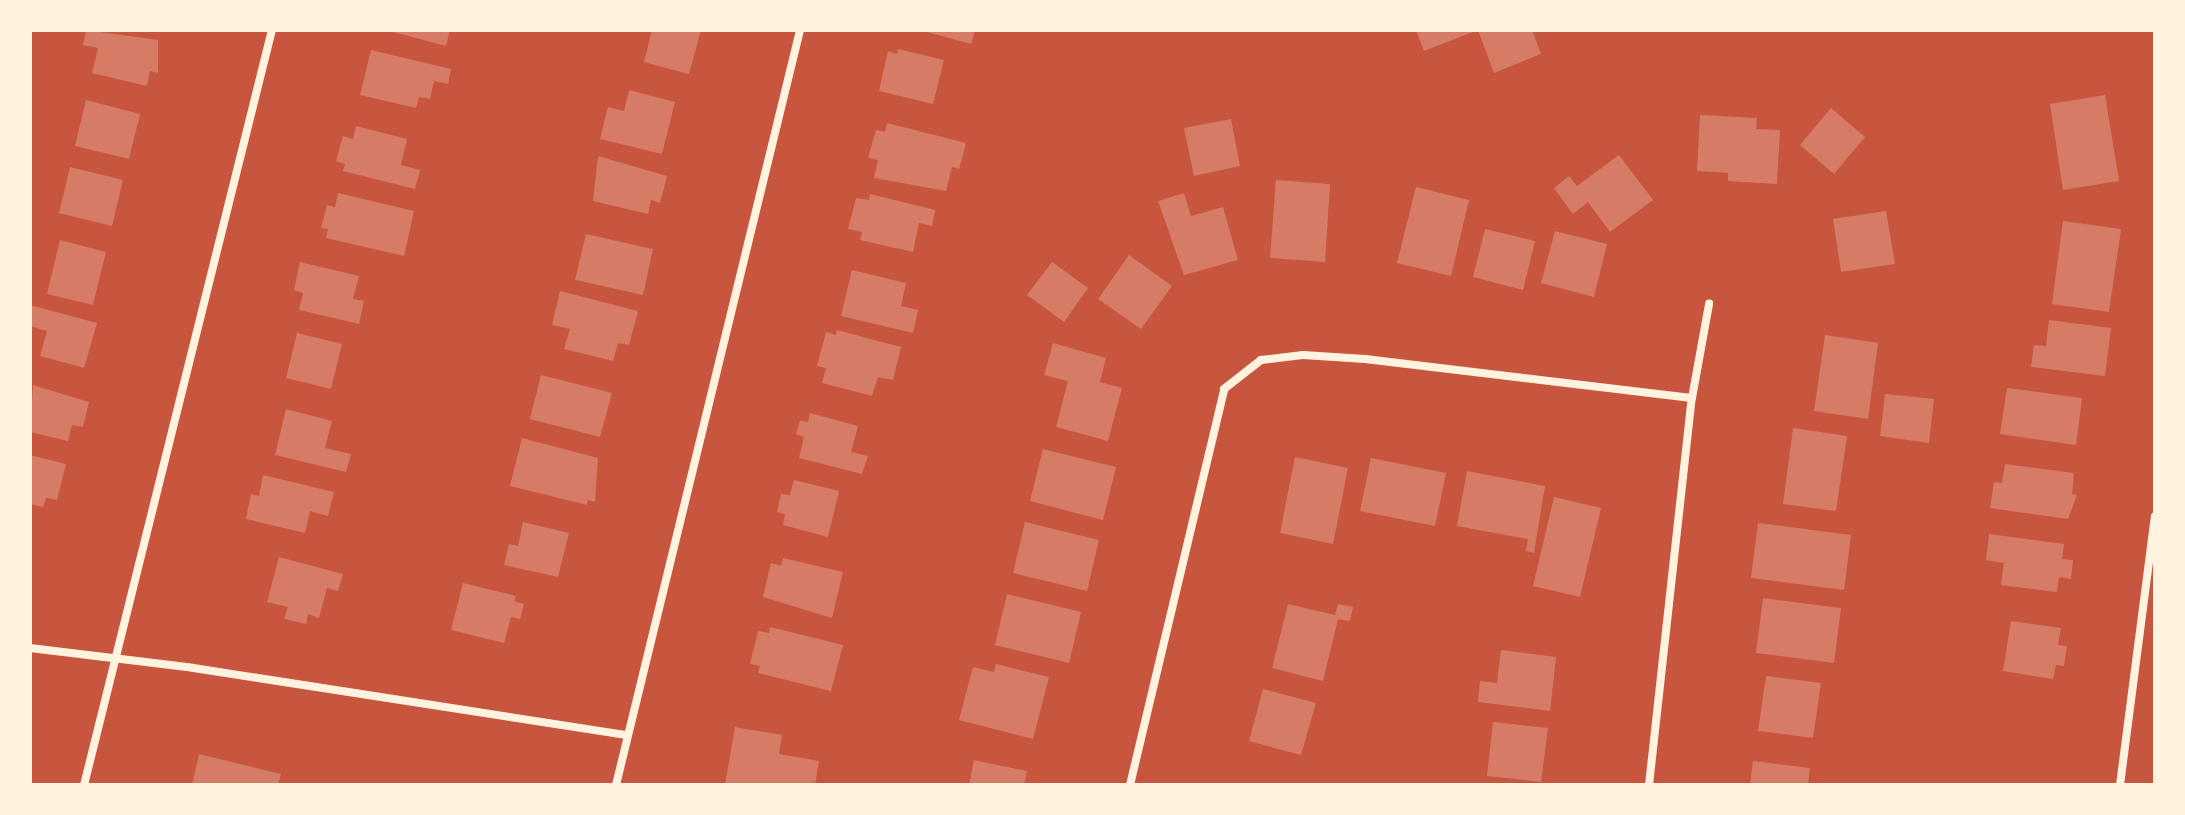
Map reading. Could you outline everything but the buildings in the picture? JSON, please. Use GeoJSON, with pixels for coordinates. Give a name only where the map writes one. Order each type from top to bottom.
{"type":"FeatureCollection","features":[{"type":"Feature","properties":{"kind":"street"},"geometry":{"type":"LineString","coordinates":[[84,785],[272,30]]}},
{"type":"Feature","properties":{"kind":"street"},"geometry":{"type":"LineString","coordinates":[[616,785],[800,30]]}},
{"type":"Feature","properties":{"kind":"street"},"geometry":{"type":"LineString","coordinates":[[1649,785],[1692,398],[1709,304]]}},
{"type":"Feature","properties":{"kind":"street"},"geometry":{"type":"LineString","coordinates":[[1130,785],[1224,389],[1261,360],[1303,355],[1365,359],[1692,398]]}},
{"type":"Feature","properties":{"kind":"street"},"geometry":{"type":"LineString","coordinates":[[2120,785],[2155,516]]}},
{"type":"Feature","properties":{"kind":"street"},"geometry":{"type":"LineString","coordinates":[[30,648],[115,657],[627,735]]}}]}
